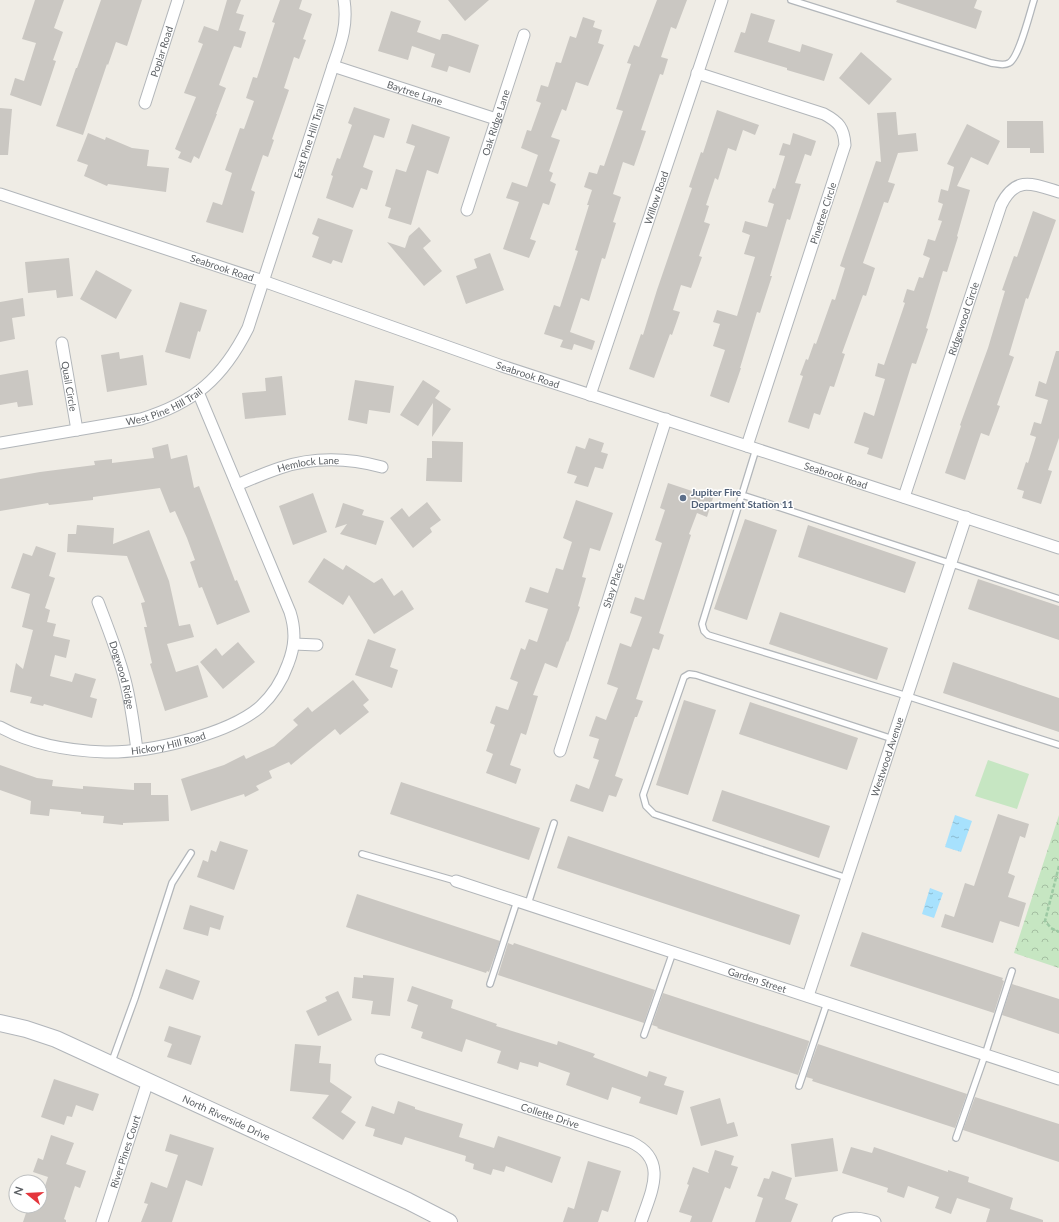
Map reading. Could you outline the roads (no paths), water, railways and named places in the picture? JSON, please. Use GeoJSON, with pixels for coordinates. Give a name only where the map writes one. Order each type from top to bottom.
{"type":"FeatureCollection","features":[{"type":"Feature","properties":{"kind":"street","name":"Poplar Road"},"geometry":{"type":"LineString","coordinates":[[145,103],[178,0]]}},
{"type":"Feature","properties":{"kind":"street","name":"East Pine Hill Trail"},"geometry":{"type":"LineString","coordinates":[[263,281],[344,31],[346,21],[344,0]]}},
{"type":"Feature","properties":{"kind":"street","name":"Willow Road"},"geometry":{"type":"LineString","coordinates":[[590,395],[722,0]]}},
{"type":"Feature","properties":{"kind":"street","name":"Oak Ridge Lane"},"geometry":{"type":"LineString","coordinates":[[467,210],[524,35]]}},
{"type":"Feature","properties":{"kind":"street","name":"Baytree Lane"},"geometry":{"type":"LineString","coordinates":[[333,66],[496,119]]}},
{"type":"Feature","properties":{"kind":"street","name":"Pinetree Circle"},"geometry":{"type":"LineString","coordinates":[[697,73],[824,114],[833,119],[840,126],[844,135],[845,145],[752,447]]}},
{"type":"Feature","properties":{"kind":"street","name":"Ridgewood Circle"},"geometry":{"type":"LineString","coordinates":[[904,497],[1001,205],[1009,192],[1022,185],[1032,183],[1059,192]]}},
{"type":"Feature","properties":{"kind":"street","name":"Seabrook Road"},"geometry":{"type":"LineString","coordinates":[[0,194],[263,281],[590,395],[1059,548]]}},
{"type":"Feature","properties":{"kind":"street","name":"West Pine Hill Trail"},"geometry":{"type":"LineString","coordinates":[[0,443],[148,417],[162,413],[176,406],[198,392],[225,366],[238,348],[248,328],[263,281]]}},
{"type":"Feature","properties":{"kind":"street","name":"Quail Circle"},"geometry":{"type":"LineString","coordinates":[[62,343],[77,430]]}},
{"type":"Feature","properties":{"kind":"street","name":"Hickory Hill Road"},"geometry":{"type":"LineString","coordinates":[[0,727],[23,737],[74,750],[106,752],[137,750],[178,743],[210,733],[240,719],[258,708],[266,701],[279,684],[294,644],[295,632],[290,612],[198,392]]}},
{"type":"Feature","properties":{"kind":"street","name":"Shay Place"},"geometry":{"type":"LineString","coordinates":[[560,751],[666,419]]}},
{"type":"Feature","properties":{"kind":"street","name":"Hemlock Lane"},"geometry":{"type":"LineString","coordinates":[[237,485],[280,468],[302,462],[325,459],[348,460],[382,467]]}},
{"type":"Feature","properties":{"kind":"street","name":"Westwood Avenue"},"geometry":{"type":"LineString","coordinates":[[808,996],[966,517]]}},
{"type":"Feature","properties":{"kind":"street","name":"Dogwood Ridge"},"geometry":{"type":"LineString","coordinates":[[98,602],[113,640],[126,680],[132,708],[137,750]]}},
{"type":"Feature","properties":{"kind":"street"},"geometry":{"type":"LineString","coordinates":[[294,644],[317,645]]}},
{"type":"Feature","properties":{"kind":"street","name":"Garden Street"},"geometry":{"type":"LineString","coordinates":[[456,881],[1059,1079]]}},
{"type":"Feature","properties":{"kind":"street","name":"North Riverside Drive"},"geometry":{"type":"LineString","coordinates":[[0,1023],[26,1029],[56,1040],[111,1064],[402,1197],[449,1222]]}},
{"type":"Feature","properties":{"kind":"street","name":"Collette Drive"},"geometry":{"type":"LineString","coordinates":[[381,1060],[640,1146],[647,1153],[652,1162],[655,1173],[654,1183],[641,1222]]}},
{"type":"Feature","properties":{"kind":"street","name":"River Pines Court"},"geometry":{"type":"LineString","coordinates":[[102,1222],[148,1081]]}},
{"type":"Feature","properties":{"kind":"street"},"geometry":{"type":"LineString","coordinates":[[838,1222],[854,1217],[875,1222]]}},
{"type":"Feature","properties":{"kind":"lane"},"geometry":{"type":"LineString","coordinates":[[791,0],[991,63],[1004,65],[1011,62],[1017,54],[1034,0]]}},
{"type":"Feature","properties":{"kind":"lane"},"geometry":{"type":"LineString","coordinates":[[752,447],[742,495],[702,624],[704,631],[708,635],[907,696],[1059,745]]}},
{"type":"Feature","properties":{"kind":"lane"},"geometry":{"type":"LineString","coordinates":[[742,495],[1059,599]]}},
{"type":"Feature","properties":{"kind":"lane"},"geometry":{"type":"LineString","coordinates":[[847,878],[654,814],[646,806],[643,796],[684,677],[689,674],[696,675],[893,740]]}},
{"type":"Feature","properties":{"kind":"lane"},"geometry":{"type":"LineString","coordinates":[[528,904],[554,823]]}},
{"type":"Feature","properties":{"kind":"lane"},"geometry":{"type":"LineString","coordinates":[[111,1064],[135,998],[172,883],[191,854]]}},
{"type":"Feature","properties":{"kind":"lane"},"geometry":{"type":"LineString","coordinates":[[362,854],[456,881]]}},
{"type":"Feature","properties":{"kind":"lane"},"geometry":{"type":"LineString","coordinates":[[490,984],[517,901]]}},
{"type":"Feature","properties":{"kind":"lane"},"geometry":{"type":"LineString","coordinates":[[644,1035],[673,952]]}},
{"type":"Feature","properties":{"kind":"lane"},"geometry":{"type":"LineString","coordinates":[[956,1138],[1012,971]]}},
{"type":"Feature","properties":{"kind":"lane"},"geometry":{"type":"LineString","coordinates":[[799,1086],[827,1003]]}},
{"type":"Feature","properties":{"kind":"water"},"geometry":{"type":"Polygon","coordinates":[[[955,815],[972,821],[961,852],[945,847],[955,815]]]}},
{"type":"Feature","properties":{"kind":"water"},"geometry":{"type":"Polygon","coordinates":[[[930,888],[943,893],[934,918],[922,914],[930,888]]]}},
{"type":"Feature","properties":{"kind":"place","name":"Jupiter Fire Department Station 11"},"geometry":{"type":"Point","coordinates":[683,498]}}]}
